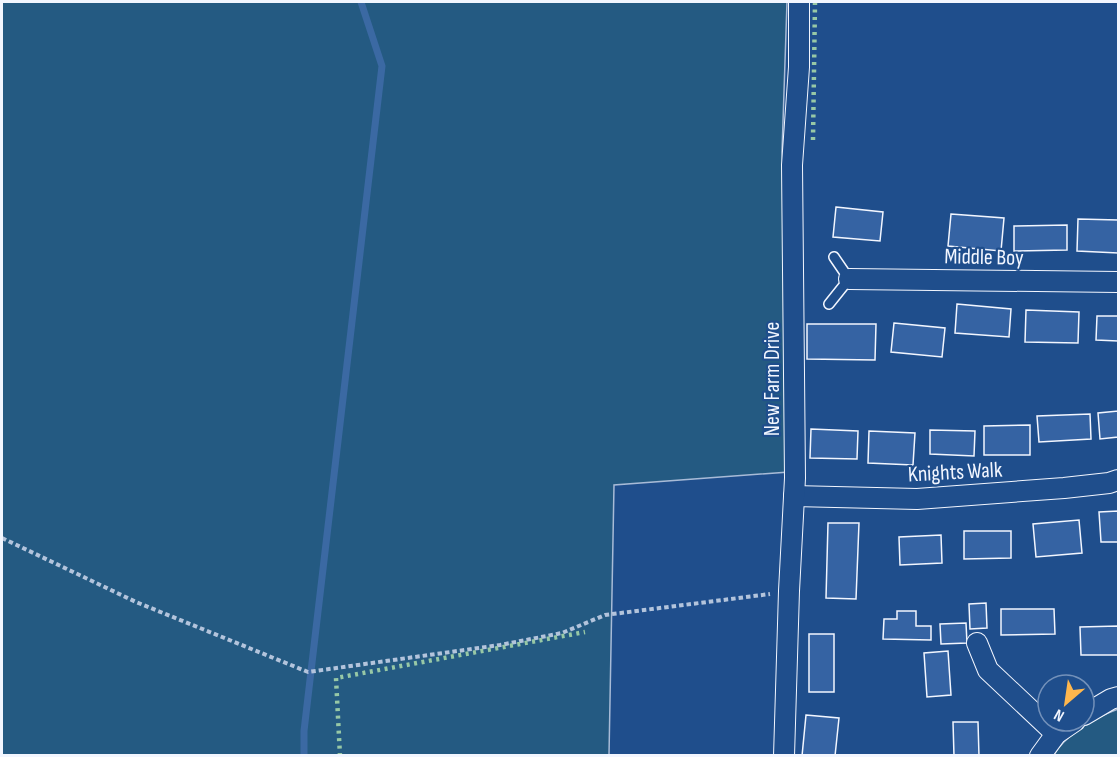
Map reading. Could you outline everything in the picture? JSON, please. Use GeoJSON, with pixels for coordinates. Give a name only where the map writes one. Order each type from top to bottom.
{"type":"FeatureCollection","features":[{"type":"Feature","properties":{"kind":"street","name":"New Farm Drive"},"geometry":{"type":"LineString","coordinates":[[784,756],[794,496],[795,336],[792,165],[800,67],[799,2]]}},
{"type":"Feature","properties":{"kind":"street","name":"Middle Boy"},"geometry":{"type":"LineString","coordinates":[[849,279],[1119,282]]}},
{"type":"Feature","properties":{"kind":"street","name":"Knights Walk"},"geometry":{"type":"LineString","coordinates":[[794,496],[916,499],[1064,488],[1119,480]]}},
{"type":"Feature","properties":{"kind":"street"},"geometry":{"type":"LineString","coordinates":[[977,643],[988,670],[1056,734],[1040,756]]}},
{"type":"Feature","properties":{"kind":"street"},"geometry":{"type":"LineString","coordinates":[[1096,708],[1119,697]]}},
{"type":"Feature","properties":{"kind":"lane"},"geometry":{"type":"LineString","coordinates":[[829,304],[849,279],[834,257]]}},
{"type":"Feature","properties":{"kind":"path"},"geometry":{"type":"LineString","coordinates":[[2,538],[136,602],[308,672],[511,643],[562,633],[605,615],[789,591]]}},
{"type":"Feature","properties":{"kind":"shaded area"},"geometry":{"type":"Polygon","coordinates":[[[2,2],[787,2],[782,152],[789,276],[789,472],[614,485],[609,755],[2,755],[2,2]]]}},
{"type":"Feature","properties":{"kind":"shaded area"},"geometry":{"type":"Polygon","coordinates":[[[1118,709],[1118,755],[1053,756],[1073,733],[1096,733],[1096,719],[1118,709]]]}},
{"type":"Feature","properties":{"kind":"building"},"geometry":{"type":"Polygon","coordinates":[[[836,207],[883,212],[880,241],[833,237],[836,207]]]}},
{"type":"Feature","properties":{"kind":"building"},"geometry":{"type":"Polygon","coordinates":[[[951,214],[1004,218],[1001,251],[948,246],[951,214]]]}},
{"type":"Feature","properties":{"kind":"building"},"geometry":{"type":"Polygon","coordinates":[[[1078,219],[1118,220],[1118,253],[1077,251],[1078,219]]]}},
{"type":"Feature","properties":{"kind":"building"},"geometry":{"type":"Polygon","coordinates":[[[1067,225],[1067,250],[1014,251],[1014,226],[1067,225]]]}},
{"type":"Feature","properties":{"kind":"building"},"geometry":{"type":"Polygon","coordinates":[[[957,304],[1011,309],[1009,337],[955,333],[957,304]]]}},
{"type":"Feature","properties":{"kind":"building"},"geometry":{"type":"Polygon","coordinates":[[[1026,310],[1079,312],[1078,343],[1025,342],[1026,310]]]}},
{"type":"Feature","properties":{"kind":"building"},"geometry":{"type":"Polygon","coordinates":[[[1097,316],[1118,316],[1118,341],[1096,340],[1097,316]]]}},
{"type":"Feature","properties":{"kind":"building"},"geometry":{"type":"Polygon","coordinates":[[[894,323],[945,328],[942,357],[891,352],[894,323]]]}},
{"type":"Feature","properties":{"kind":"building"},"geometry":{"type":"Polygon","coordinates":[[[807,324],[876,324],[875,360],[807,359],[807,324]]]}},
{"type":"Feature","properties":{"kind":"building"},"geometry":{"type":"Polygon","coordinates":[[[1118,411],[1118,437],[1100,439],[1098,413],[1118,411]]]}},
{"type":"Feature","properties":{"kind":"building"},"geometry":{"type":"Polygon","coordinates":[[[1090,414],[1091,439],[1039,442],[1037,416],[1090,414]]]}},
{"type":"Feature","properties":{"kind":"building"},"geometry":{"type":"Polygon","coordinates":[[[1030,425],[1030,455],[984,455],[984,426],[1030,425]]]}},
{"type":"Feature","properties":{"kind":"building"},"geometry":{"type":"Polygon","coordinates":[[[811,429],[858,431],[857,459],[810,458],[811,429]]]}},
{"type":"Feature","properties":{"kind":"building"},"geometry":{"type":"Polygon","coordinates":[[[930,430],[975,431],[974,456],[930,454],[930,430]]]}},
{"type":"Feature","properties":{"kind":"building"},"geometry":{"type":"Polygon","coordinates":[[[869,431],[915,433],[913,465],[868,463],[869,431]]]}},
{"type":"Feature","properties":{"kind":"building"},"geometry":{"type":"Polygon","coordinates":[[[1118,511],[1118,542],[1101,542],[1099,512],[1118,511]]]}},
{"type":"Feature","properties":{"kind":"building"},"geometry":{"type":"Polygon","coordinates":[[[1079,520],[1082,553],[1036,557],[1033,524],[1079,520]]]}},
{"type":"Feature","properties":{"kind":"building"},"geometry":{"type":"Polygon","coordinates":[[[828,523],[859,523],[856,599],[826,598],[828,523]]]}},
{"type":"Feature","properties":{"kind":"building"},"geometry":{"type":"Polygon","coordinates":[[[964,531],[1011,531],[1011,558],[964,559],[964,531]]]}},
{"type":"Feature","properties":{"kind":"building"},"geometry":{"type":"Polygon","coordinates":[[[941,535],[942,563],[900,565],[899,537],[941,535]]]}},
{"type":"Feature","properties":{"kind":"building"},"geometry":{"type":"Polygon","coordinates":[[[986,603],[987,628],[970,629],[969,604],[986,603]]]}},
{"type":"Feature","properties":{"kind":"building"},"geometry":{"type":"Polygon","coordinates":[[[1001,609],[1054,609],[1055,634],[1001,635],[1001,609]]]}},
{"type":"Feature","properties":{"kind":"building"},"geometry":{"type":"Polygon","coordinates":[[[897,611],[916,611],[916,626],[931,626],[931,640],[883,639],[884,619],[897,619],[897,611]]]}},
{"type":"Feature","properties":{"kind":"building"},"geometry":{"type":"Polygon","coordinates":[[[966,623],[967,643],[941,644],[940,624],[966,623]]]}},
{"type":"Feature","properties":{"kind":"building"},"geometry":{"type":"Polygon","coordinates":[[[1118,626],[1118,655],[1081,655],[1080,627],[1118,626]]]}},
{"type":"Feature","properties":{"kind":"building"},"geometry":{"type":"Polygon","coordinates":[[[809,634],[834,634],[834,692],[809,692],[809,634]]]}},
{"type":"Feature","properties":{"kind":"building"},"geometry":{"type":"Polygon","coordinates":[[[948,651],[951,695],[927,697],[924,653],[948,651]]]}},
{"type":"Feature","properties":{"kind":"building"},"geometry":{"type":"Polygon","coordinates":[[[806,715],[839,718],[835,756],[802,756],[806,715]]]}},
{"type":"Feature","properties":{"kind":"building"},"geometry":{"type":"Polygon","coordinates":[[[953,722],[978,722],[979,756],[954,756],[953,722]]]}},
{"type":"Feature","properties":{"kind":"waterway"},"geometry":{"type":"LineString","coordinates":[[304,756],[304,731],[382,66],[361,2]]}},
{"type":"Feature","properties":{"kind":"hedge"},"geometry":{"type":"LineString","coordinates":[[813,140],[815,2]]}},
{"type":"Feature","properties":{"kind":"hedge"},"geometry":{"type":"LineString","coordinates":[[340,756],[336,678],[585,632]]}}]}
